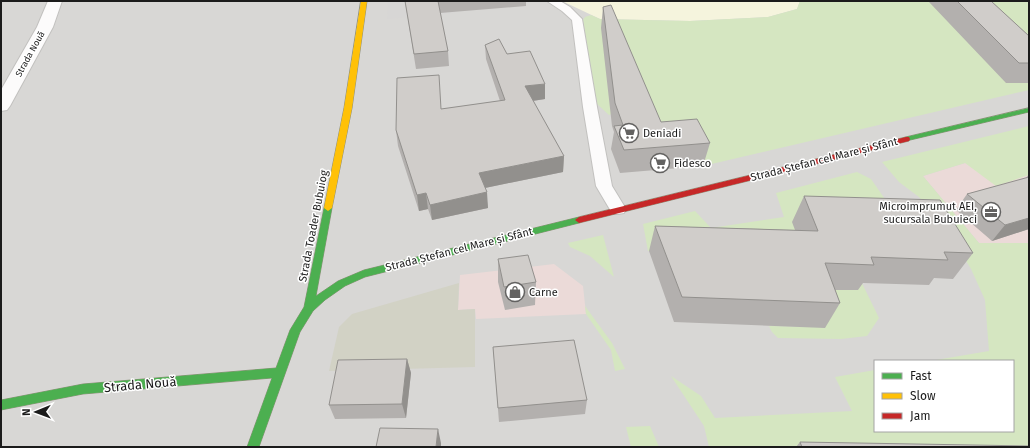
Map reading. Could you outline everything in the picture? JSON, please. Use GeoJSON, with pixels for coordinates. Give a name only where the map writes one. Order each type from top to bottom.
{"type":"FeatureCollection","features":[{"type":"Feature","properties":{"kind":"street","name":"Strada Nouă"},"geometry":{"type":"LineString","coordinates":[[1,106],[45,27],[55,1]]}},
{"type":"Feature","properties":{"kind":"street","name":"Strada Toader Bubuiog"},"geometry":{"type":"LineString","coordinates":[[253,447],[295,330],[309,308],[348,108],[364,1]]}},
{"type":"Feature","properties":{"kind":"street","name":"Strada Ștefan cel Mare și Sfânt"},"geometry":{"type":"LineString","coordinates":[[309,308],[324,293],[342,281],[375,270],[1029,110]]}},
{"type":"Feature","properties":{"kind":"street","name":"Strada Nouă"},"geometry":{"type":"LineString","coordinates":[[1,405],[83,389],[281,372]]}},
{"type":"Feature","properties":{"kind":"lane"},"geometry":{"type":"LineString","coordinates":[[552,1],[566,9],[577,19],[590,107],[604,186],[618,210]]}},
{"type":"Feature","properties":{"kind":"shaded area"},"geometry":{"type":"Polygon","coordinates":[[[1,1],[1029,1],[1029,447],[1,447],[1,1]]]}},
{"type":"Feature","properties":{"kind":"shaded area"},"geometry":{"type":"Polygon","coordinates":[[[388,1],[459,1],[455,13],[387,19],[388,1]]]}},
{"type":"Feature","properties":{"kind":"shaded area"},"geometry":{"type":"Polygon","coordinates":[[[562,1],[800,1],[797,9],[768,17],[690,21],[600,19],[562,1]]]}},
{"type":"Feature","properties":{"kind":"shaded area","name":"Microimprumut AEI, sucursala Bubuieci"},"geometry":{"type":"Polygon","coordinates":[[[965,163],[1029,175],[1029,243],[979,243],[923,176],[965,163]]]}},
{"type":"Feature","properties":{"kind":"shaded area"},"geometry":{"type":"Polygon","coordinates":[[[554,264],[583,286],[586,314],[476,319],[475,309],[458,310],[460,275],[554,264]]]}},
{"type":"Feature","properties":{"kind":"shaded area"},"geometry":{"type":"Polygon","coordinates":[[[459,283],[458,310],[475,309],[475,367],[329,371],[339,327],[352,314],[459,283]]]}},
{"type":"Feature","properties":{"kind":"green space"},"geometry":{"type":"Polygon","coordinates":[[[800,1],[1029,1],[1029,90],[703,166],[691,142],[614,113],[609,115],[596,103],[583,20],[585,17],[591,15],[600,19],[690,21],[768,17],[797,9],[800,1]]]}},
{"type":"Feature","properties":{"kind":"green space"},"geometry":{"type":"Polygon","coordinates":[[[1029,126],[1029,175],[996,186],[965,163],[923,176],[979,243],[1029,243],[1029,447],[709,447],[704,426],[671,376],[701,396],[715,418],[852,411],[835,377],[874,370],[874,432],[1014,432],[1014,360],[936,360],[989,351],[985,300],[971,269],[955,243],[919,197],[899,182],[882,162],[1029,126]]]}},
{"type":"Feature","properties":{"kind":"green space"},"geometry":{"type":"Polygon","coordinates":[[[857,172],[871,179],[903,225],[833,289],[857,290],[859,277],[879,318],[867,336],[841,339],[778,338],[772,332],[769,326],[825,327],[799,256],[648,251],[643,224],[695,211],[711,228],[784,217],[776,193],[857,172]]]}},
{"type":"Feature","properties":{"kind":"green space"},"geometry":{"type":"Polygon","coordinates":[[[603,235],[614,277],[590,256],[570,247],[568,243],[603,235]]]}},
{"type":"Feature","properties":{"kind":"green space"},"geometry":{"type":"Polygon","coordinates":[[[585,306],[612,343],[625,369],[615,371],[611,350],[586,314],[585,306]]]}},
{"type":"Feature","properties":{"kind":"green space"},"geometry":{"type":"Polygon","coordinates":[[[650,426],[659,447],[631,447],[626,427],[650,426]]]}},
{"type":"Feature","properties":{"kind":"building"},"geometry":{"type":"Polygon","coordinates":[[[405,1],[438,1],[448,51],[414,54],[405,1]]]}},
{"type":"Feature","properties":{"kind":"building"},"geometry":{"type":"Polygon","coordinates":[[[957,1],[991,1],[1029,36],[1029,63],[1019,63],[957,1]]]}},
{"type":"Feature","properties":{"kind":"building"},"geometry":{"type":"Polygon","coordinates":[[[611,5],[661,122],[697,119],[710,143],[624,150],[614,126],[623,125],[615,103],[603,7],[611,5]]]}},
{"type":"Feature","properties":{"kind":"building"},"geometry":{"type":"Polygon","coordinates":[[[499,39],[507,54],[530,51],[545,84],[525,86],[564,156],[479,173],[487,192],[430,205],[426,193],[417,195],[396,130],[397,78],[439,75],[441,109],[505,100],[485,45],[499,39]]]}},
{"type":"Feature","properties":{"kind":"building"},"geometry":{"type":"Polygon","coordinates":[[[1029,177],[1029,218],[1005,225],[967,194],[1029,177]]]}},
{"type":"Feature","properties":{"kind":"building"},"geometry":{"type":"Polygon","coordinates":[[[804,196],[940,200],[973,253],[944,252],[948,260],[871,257],[874,265],[825,263],[840,303],[682,297],[655,226],[818,231],[804,196]]]}},
{"type":"Feature","properties":{"kind":"building"},"geometry":{"type":"Polygon","coordinates":[[[528,255],[536,282],[504,287],[498,259],[528,255]]]}},
{"type":"Feature","properties":{"kind":"building"},"geometry":{"type":"Polygon","coordinates":[[[574,340],[587,400],[498,408],[493,347],[574,340]]]}},
{"type":"Feature","properties":{"kind":"building"},"geometry":{"type":"Polygon","coordinates":[[[407,359],[402,404],[329,405],[338,360],[407,359]]]}},
{"type":"Feature","properties":{"kind":"building"},"geometry":{"type":"Polygon","coordinates":[[[380,428],[438,429],[436,447],[376,447],[380,428]]]}},
{"type":"Feature","properties":{"kind":"building"},"geometry":{"type":"Polygon","coordinates":[[[800,442],[1029,446],[1029,447],[802,447],[800,442]]]}},
{"type":"Feature","properties":{"kind":"traffic: fast"},"geometry":{"type":"LineString","coordinates":[[906,139],[1029,110]]}},
{"type":"Feature","properties":{"kind":"traffic: fast"},"geometry":{"type":"LineString","coordinates":[[253,447],[295,330],[309,308],[328,208]]}},
{"type":"Feature","properties":{"kind":"traffic: fast"},"geometry":{"type":"LineString","coordinates":[[309,308],[335,288],[364,274],[579,220]]}},
{"type":"Feature","properties":{"kind":"traffic: fast"},"geometry":{"type":"LineString","coordinates":[[1,405],[83,389],[281,372]]}},
{"type":"Feature","properties":{"kind":"traffic: slow"},"geometry":{"type":"LineString","coordinates":[[328,208],[348,108],[364,1]]}},
{"type":"Feature","properties":{"kind":"traffic: jam"},"geometry":{"type":"LineString","coordinates":[[579,220],[906,139]]}},
{"type":"Feature","properties":{"kind":"place","name":"Deniadi"},"geometry":{"type":"Point","coordinates":[629,133]}},
{"type":"Feature","properties":{"kind":"place","name":"Fidesco"},"geometry":{"type":"Point","coordinates":[660,163]}},
{"type":"Feature","properties":{"kind":"place","name":"Microimprumut AEI, sucursala Bubuieci"},"geometry":{"type":"Point","coordinates":[991,212]}},
{"type":"Feature","properties":{"kind":"place","name":"Carne"},"geometry":{"type":"Point","coordinates":[515,292]}}]}
